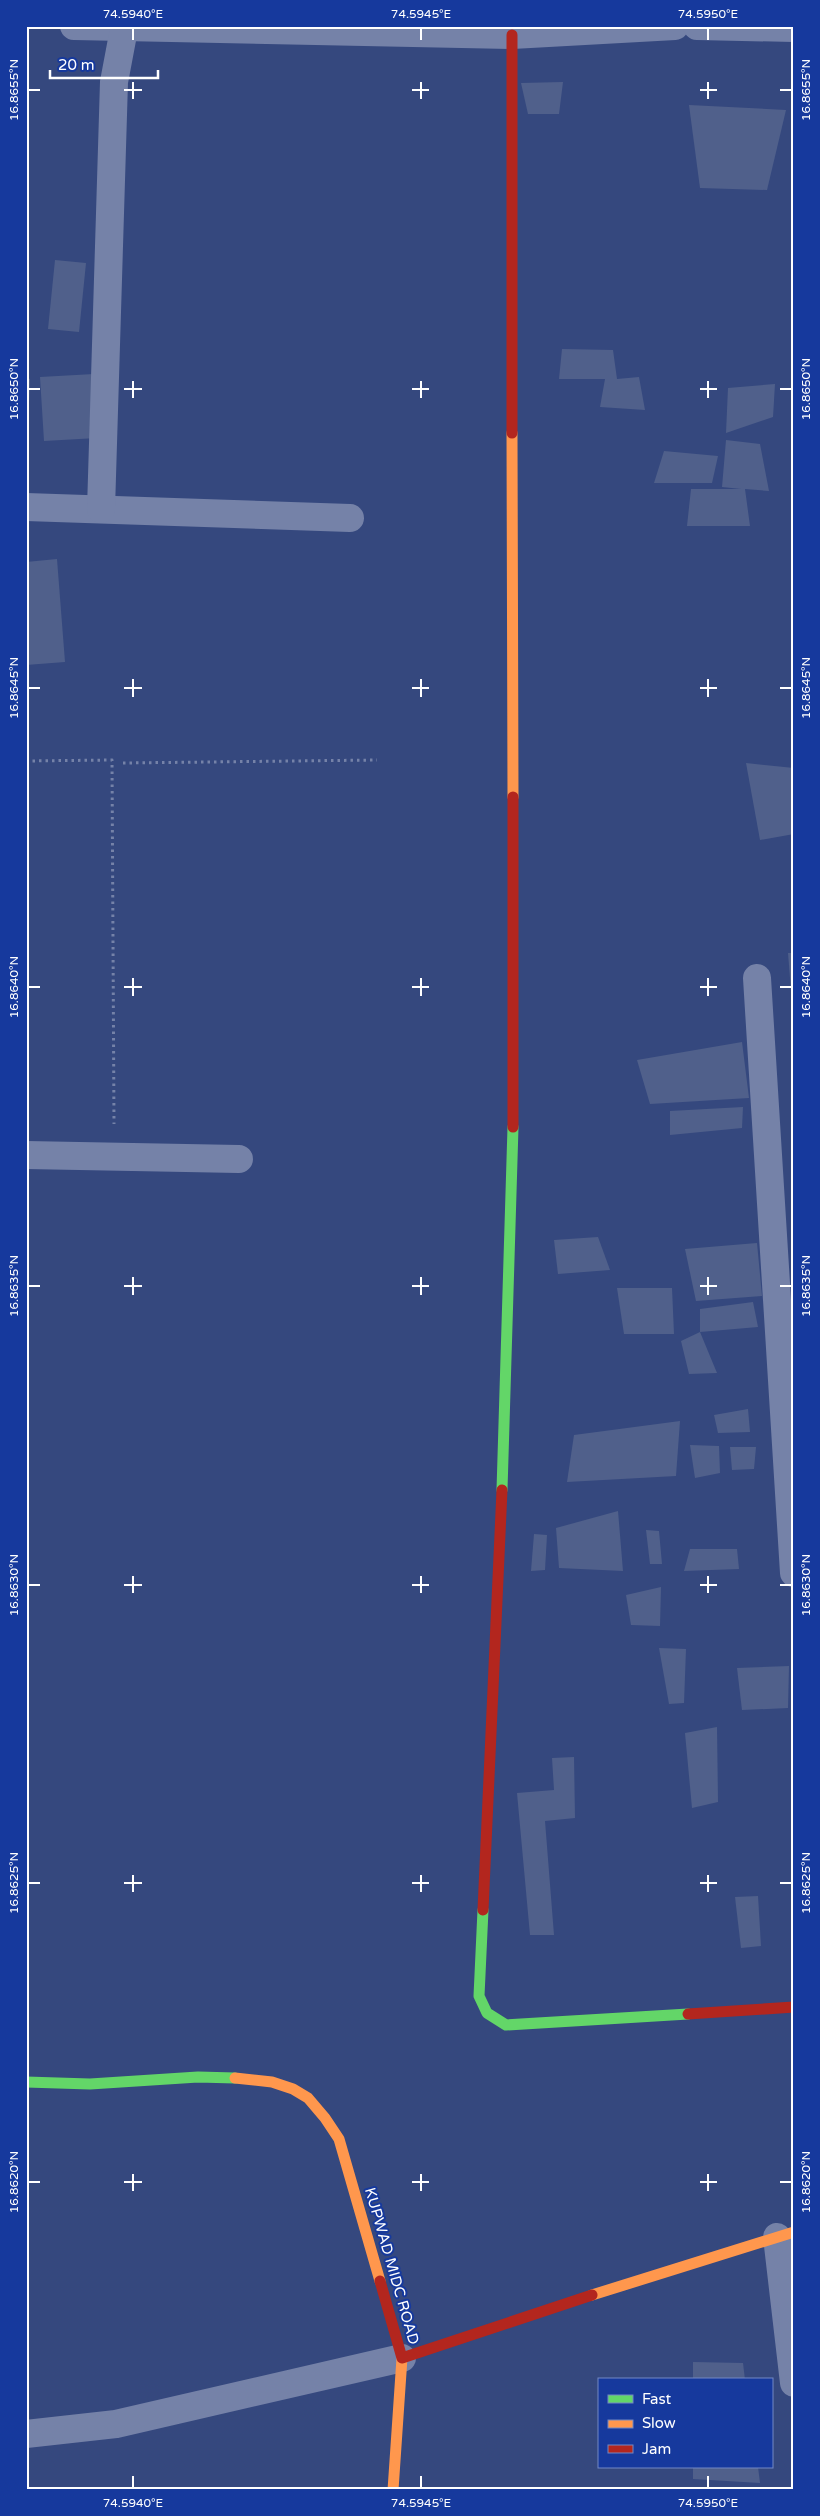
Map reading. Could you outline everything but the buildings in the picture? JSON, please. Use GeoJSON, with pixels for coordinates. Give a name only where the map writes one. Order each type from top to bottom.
{"type":"FeatureCollection","features":[{"type":"Feature","properties":{"kind":"street"},"geometry":{"type":"LineString","coordinates":[[74,26],[124,29],[246,27],[512,36],[675,26]]}},
{"type":"Feature","properties":{"kind":"street"},"geometry":{"type":"LineString","coordinates":[[697,26],[794,28]]}},
{"type":"Feature","properties":{"kind":"street"},"geometry":{"type":"LineString","coordinates":[[101,510],[114,82],[124,29]]}},
{"type":"Feature","properties":{"kind":"street"},"geometry":{"type":"LineString","coordinates":[[512,36],[513,1160],[498,1621],[479,1996],[487,2013],[506,2024],[794,2007]]}},
{"type":"Feature","properties":{"kind":"street"},"geometry":{"type":"LineString","coordinates":[[26,507],[350,518]]}},
{"type":"Feature","properties":{"kind":"street"},"geometry":{"type":"LineString","coordinates":[[757,978],[794,1573]]}},
{"type":"Feature","properties":{"kind":"street"},"geometry":{"type":"LineString","coordinates":[[26,1155],[239,1159]]}},
{"type":"Feature","properties":{"kind":"street","name":"KUPWAD MIDC ROAD"},"geometry":{"type":"LineString","coordinates":[[26,2082],[97,2084],[209,2078],[262,2081],[295,2090],[320,2110],[339,2139],[402,2358],[566,2303],[785,2234]]}},
{"type":"Feature","properties":{"kind":"street"},"geometry":{"type":"LineString","coordinates":[[785,2234],[794,2382]]}},
{"type":"Feature","properties":{"kind":"street"},"geometry":{"type":"LineString","coordinates":[[26,2434],[116,2424],[402,2358],[393,2490]]}},
{"type":"Feature","properties":{"kind":"path"},"geometry":{"type":"LineString","coordinates":[[26,761],[112,760],[114,1157]]}},
{"type":"Feature","properties":{"kind":"path"},"geometry":{"type":"LineString","coordinates":[[123,764],[377,760]]}},
{"type":"Feature","properties":{"kind":"traffic: fast"},"geometry":{"type":"LineString","coordinates":[[502,1490],[513,1127]]}},
{"type":"Feature","properties":{"kind":"traffic: fast"},"geometry":{"type":"LineString","coordinates":[[483,1910],[479,1996],[487,2013],[506,2025],[688,2014]]}},
{"type":"Feature","properties":{"kind":"traffic: fast"},"geometry":{"type":"LineString","coordinates":[[26,2082],[90,2084],[198,2077],[235,2078]]}},
{"type":"Feature","properties":{"kind":"traffic: slow"},"geometry":{"type":"LineString","coordinates":[[512,433],[513,797]]}},
{"type":"Feature","properties":{"kind":"traffic: slow"},"geometry":{"type":"LineString","coordinates":[[235,2078],[272,2082],[293,2089],[308,2098],[325,2118],[339,2139],[380,2281]]}},
{"type":"Feature","properties":{"kind":"traffic: slow"},"geometry":{"type":"LineString","coordinates":[[592,2295],[794,2232]]}},
{"type":"Feature","properties":{"kind":"traffic: slow"},"geometry":{"type":"LineString","coordinates":[[393,2490],[402,2358]]}},
{"type":"Feature","properties":{"kind":"traffic: jam"},"geometry":{"type":"LineString","coordinates":[[512,35],[512,433]]}},
{"type":"Feature","properties":{"kind":"traffic: jam"},"geometry":{"type":"LineString","coordinates":[[513,797],[513,1127]]}},
{"type":"Feature","properties":{"kind":"traffic: jam"},"geometry":{"type":"LineString","coordinates":[[483,1910],[502,1490]]}},
{"type":"Feature","properties":{"kind":"traffic: jam"},"geometry":{"type":"LineString","coordinates":[[688,2014],[794,2007]]}},
{"type":"Feature","properties":{"kind":"traffic: jam"},"geometry":{"type":"LineString","coordinates":[[380,2281],[402,2358],[592,2295]]}}]}
